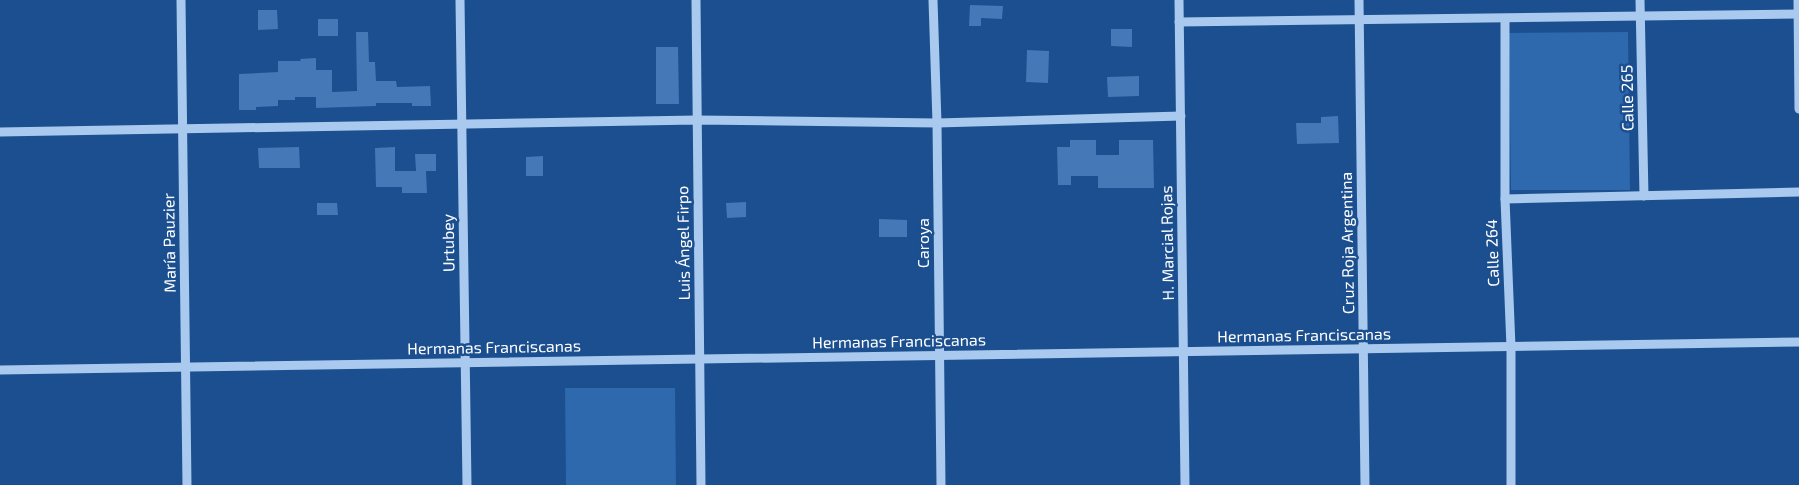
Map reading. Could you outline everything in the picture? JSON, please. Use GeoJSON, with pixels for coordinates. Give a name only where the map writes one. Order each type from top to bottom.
{"type":"FeatureCollection","features":[{"type":"Feature","properties":{"kind":"street","name":"María Pauzier"},"geometry":{"type":"LineString","coordinates":[[181,0],[187,485]]}},
{"type":"Feature","properties":{"kind":"street","name":"Urtubey"},"geometry":{"type":"LineString","coordinates":[[460,0],[467,485]]}},
{"type":"Feature","properties":{"kind":"street","name":"Luis Ángel Firpo"},"geometry":{"type":"LineString","coordinates":[[696,0],[701,485]]}},
{"type":"Feature","properties":{"kind":"street","name":"Caroya"},"geometry":{"type":"LineString","coordinates":[[933,0],[937,123],[938,355],[941,485]]}},
{"type":"Feature","properties":{"kind":"street","name":"H. Marcial Rojas"},"geometry":{"type":"LineString","coordinates":[[1179,0],[1185,485]]}},
{"type":"Feature","properties":{"kind":"street","name":"Cruz Roja Argentina"},"geometry":{"type":"LineString","coordinates":[[1359,0],[1365,485]]}},
{"type":"Feature","properties":{"kind":"street","name":"Calle 265"},"geometry":{"type":"LineString","coordinates":[[1640,0],[1644,196]]}},
{"type":"Feature","properties":{"kind":"street"},"geometry":{"type":"LineString","coordinates":[[1798,0],[1799,109]]}},
{"type":"Feature","properties":{"kind":"street"},"geometry":{"type":"LineString","coordinates":[[1179,22],[1798,14]]}},
{"type":"Feature","properties":{"kind":"street","name":"Calle 264"},"geometry":{"type":"LineString","coordinates":[[1505,19],[1505,198],[1510,347],[1511,485]]}},
{"type":"Feature","properties":{"kind":"street"},"geometry":{"type":"LineString","coordinates":[[0,132],[697,120],[937,123],[1181,116]]}},
{"type":"Feature","properties":{"kind":"street"},"geometry":{"type":"LineString","coordinates":[[1505,198],[1799,192]]}},
{"type":"Feature","properties":{"kind":"street","name":"Hermanas Franciscanas"},"geometry":{"type":"LineString","coordinates":[[0,370],[1799,342]]}},
{"type":"Feature","properties":{"kind":"shaded area"},"geometry":{"type":"Polygon","coordinates":[[[1628,32],[1630,190],[1511,190],[1509,33],[1628,32]]]}},
{"type":"Feature","properties":{"kind":"shaded area"},"geometry":{"type":"Polygon","coordinates":[[[565,388],[675,388],[676,485],[566,485],[565,388]]]}},
{"type":"Feature","properties":{"kind":"building"},"geometry":{"type":"Polygon","coordinates":[[[970,5],[1003,6],[1002,19],[981,18],[981,26],[969,26],[970,5]]]}},
{"type":"Feature","properties":{"kind":"building"},"geometry":{"type":"Polygon","coordinates":[[[258,10],[277,10],[278,29],[258,30],[258,10]]]}},
{"type":"Feature","properties":{"kind":"building"},"geometry":{"type":"Polygon","coordinates":[[[318,19],[338,19],[338,36],[318,36],[318,19]]]}},
{"type":"Feature","properties":{"kind":"building"},"geometry":{"type":"Polygon","coordinates":[[[1111,29],[1132,29],[1132,47],[1111,46],[1111,29]]]}},
{"type":"Feature","properties":{"kind":"building"},"geometry":{"type":"Polygon","coordinates":[[[356,32],[368,32],[369,62],[375,62],[376,81],[396,81],[397,87],[430,86],[431,106],[412,106],[412,103],[376,103],[376,106],[316,108],[316,97],[295,97],[295,100],[278,100],[278,106],[256,107],[256,110],[239,110],[239,74],[278,72],[278,61],[301,61],[300,59],[316,58],[316,70],[332,70],[332,92],[357,91],[356,32]]]}},
{"type":"Feature","properties":{"kind":"building"},"geometry":{"type":"Polygon","coordinates":[[[656,47],[678,47],[679,104],[656,104],[656,47]]]}},
{"type":"Feature","properties":{"kind":"building"},"geometry":{"type":"Polygon","coordinates":[[[1027,50],[1049,51],[1048,83],[1026,82],[1027,50]]]}},
{"type":"Feature","properties":{"kind":"building"},"geometry":{"type":"Polygon","coordinates":[[[1139,76],[1139,96],[1108,97],[1107,77],[1139,76]]]}},
{"type":"Feature","properties":{"kind":"building"},"geometry":{"type":"Polygon","coordinates":[[[1338,116],[1339,143],[1297,144],[1296,123],[1321,123],[1321,117],[1338,116]]]}},
{"type":"Feature","properties":{"kind":"building"},"geometry":{"type":"Polygon","coordinates":[[[1070,140],[1096,140],[1096,155],[1119,155],[1119,140],[1153,140],[1154,188],[1098,188],[1098,176],[1071,176],[1071,185],[1058,185],[1057,147],[1070,147],[1070,140]]]}},
{"type":"Feature","properties":{"kind":"building"},"geometry":{"type":"Polygon","coordinates":[[[299,147],[300,168],[259,168],[258,148],[299,147]]]}},
{"type":"Feature","properties":{"kind":"building"},"geometry":{"type":"Polygon","coordinates":[[[395,147],[395,171],[416,171],[415,154],[436,154],[436,171],[426,171],[427,193],[402,193],[402,187],[376,187],[375,148],[395,147]]]}},
{"type":"Feature","properties":{"kind":"building"},"geometry":{"type":"Polygon","coordinates":[[[543,156],[543,176],[526,176],[526,157],[543,156]]]}},
{"type":"Feature","properties":{"kind":"building"},"geometry":{"type":"Polygon","coordinates":[[[746,202],[746,217],[727,218],[726,203],[746,202]]]}},
{"type":"Feature","properties":{"kind":"building"},"geometry":{"type":"Polygon","coordinates":[[[317,203],[337,203],[338,215],[317,215],[317,203]]]}},
{"type":"Feature","properties":{"kind":"building"},"geometry":{"type":"Polygon","coordinates":[[[879,219],[907,220],[907,237],[879,237],[879,219]]]}}]}
